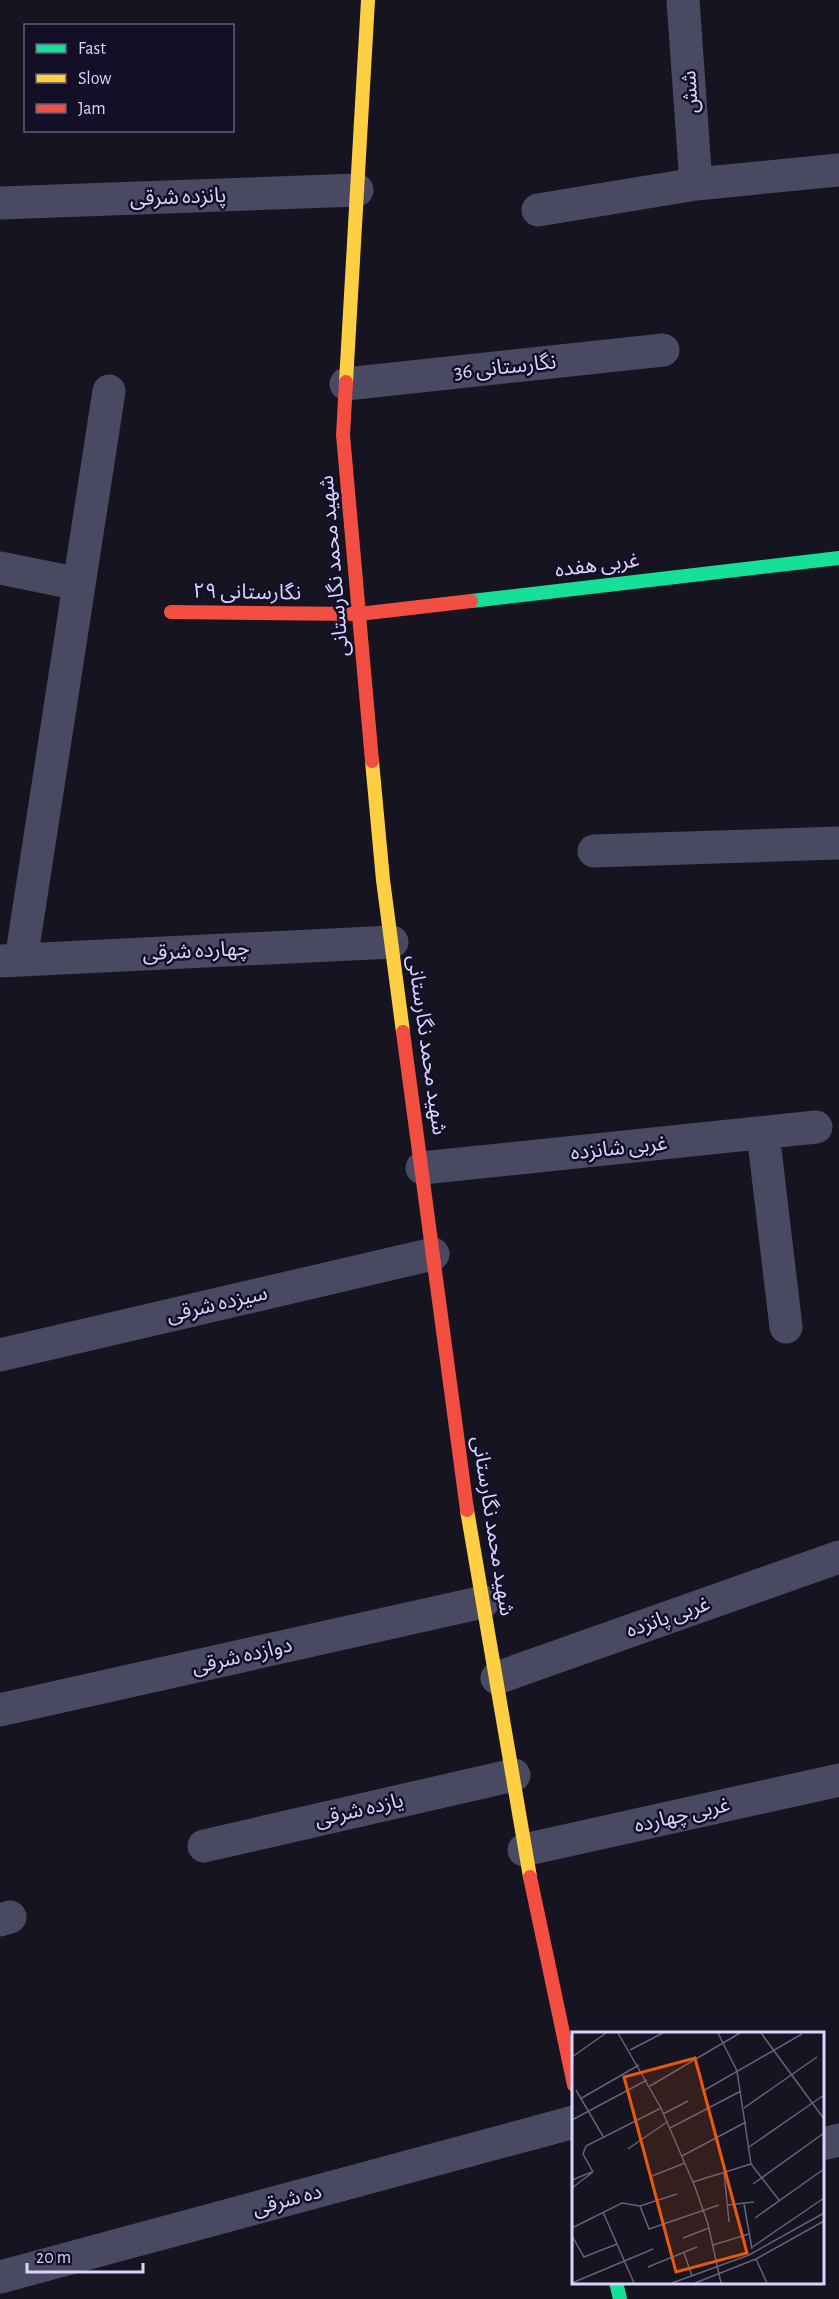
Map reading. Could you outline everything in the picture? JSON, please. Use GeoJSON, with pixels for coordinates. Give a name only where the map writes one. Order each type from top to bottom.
{"type":"FeatureCollection","features":[{"type":"Feature","properties":{"kind":"street","name":"شهید محمد نگارستانی"},"geometry":{"type":"LineString","coordinates":[[368,0],[343,435],[384,880],[467,1508],[514,1775],[524,1850],[572,2080]]}},
{"type":"Feature","properties":{"kind":"street","name":"شش"},"geometry":{"type":"LineString","coordinates":[[683,0],[696,184]]}},
{"type":"Feature","properties":{"kind":"street"},"geometry":{"type":"LineString","coordinates":[[538,210],[696,184],[839,170]]}},
{"type":"Feature","properties":{"kind":"street","name":"پانزده شرقی"},"geometry":{"type":"LineString","coordinates":[[0,203],[357,190]]}},
{"type":"Feature","properties":{"kind":"street","name":"نگارستانی 36"},"geometry":{"type":"LineString","coordinates":[[346,384],[663,350]]}},
{"type":"Feature","properties":{"kind":"street"},"geometry":{"type":"LineString","coordinates":[[10,960],[79,584],[109,391]]}},
{"type":"Feature","properties":{"kind":"street","name":"غربی هفده"},"geometry":{"type":"LineString","coordinates":[[359,614],[839,558]]}},
{"type":"Feature","properties":{"kind":"street"},"geometry":{"type":"LineString","coordinates":[[0,568],[79,584]]}},
{"type":"Feature","properties":{"kind":"street","name":"نگارستانی ۲۹"},"geometry":{"type":"LineString","coordinates":[[171,612],[359,614]]}},
{"type":"Feature","properties":{"kind":"street"},"geometry":{"type":"LineString","coordinates":[[594,851],[839,843]]}},
{"type":"Feature","properties":{"kind":"street","name":"چهارده شرقی"},"geometry":{"type":"LineString","coordinates":[[10,960],[392,942]]}},
{"type":"Feature","properties":{"kind":"street","name":"غربی شانزده"},"geometry":{"type":"LineString","coordinates":[[422,1168],[816,1127]]}},
{"type":"Feature","properties":{"kind":"street"},"geometry":{"type":"LineString","coordinates":[[763,1133],[786,1327]]}},
{"type":"Feature","properties":{"kind":"street","name":"سیزده شرقی"},"geometry":{"type":"LineString","coordinates":[[0,1355],[433,1254]]}},
{"type":"Feature","properties":{"kind":"street","name":"غربی پانزده"},"geometry":{"type":"LineString","coordinates":[[497,1677],[839,1557]]}},
{"type":"Feature","properties":{"kind":"street","name":"دوازده شرقی"},"geometry":{"type":"LineString","coordinates":[[0,1710],[483,1602]]}},
{"type":"Feature","properties":{"kind":"street","name":"یازده شرقی"},"geometry":{"type":"LineString","coordinates":[[204,1846],[514,1775]]}},
{"type":"Feature","properties":{"kind":"street","name":"غربی چهارده"},"geometry":{"type":"LineString","coordinates":[[524,1850],[839,1780]]}},
{"type":"Feature","properties":{"kind":"street","name":"ده شرقی"},"geometry":{"type":"LineString","coordinates":[[0,2277],[572,2122]]}},
{"type":"Feature","properties":{"kind":"street"},"geometry":{"type":"LineString","coordinates":[[824,2144],[839,2140]]}},
{"type":"Feature","properties":{"kind":"street"},"geometry":{"type":"LineString","coordinates":[[616,2284],[620,2299]]}},
{"type":"Feature","properties":{"kind":"traffic: fast"},"geometry":{"type":"LineString","coordinates":[[471,601],[839,558]]}},
{"type":"Feature","properties":{"kind":"traffic: fast"},"geometry":{"type":"LineString","coordinates":[[616,2284],[620,2299]]}},
{"type":"Feature","properties":{"kind":"traffic: slow"},"geometry":{"type":"LineString","coordinates":[[346,382],[368,0]]}},
{"type":"Feature","properties":{"kind":"traffic: slow"},"geometry":{"type":"LineString","coordinates":[[372,761],[383,880],[403,1032]]}},
{"type":"Feature","properties":{"kind":"traffic: slow"},"geometry":{"type":"LineString","coordinates":[[467,1510],[530,1877]]}},
{"type":"Feature","properties":{"kind":"traffic: jam"},"geometry":{"type":"LineString","coordinates":[[346,382],[343,435],[372,761]]}},
{"type":"Feature","properties":{"kind":"traffic: jam"},"geometry":{"type":"LineString","coordinates":[[171,612],[359,614],[471,601]]}},
{"type":"Feature","properties":{"kind":"traffic: jam"},"geometry":{"type":"LineString","coordinates":[[403,1032],[467,1510]]}},
{"type":"Feature","properties":{"kind":"traffic: jam"},"geometry":{"type":"LineString","coordinates":[[530,1877],[572,2076]]}}]}
